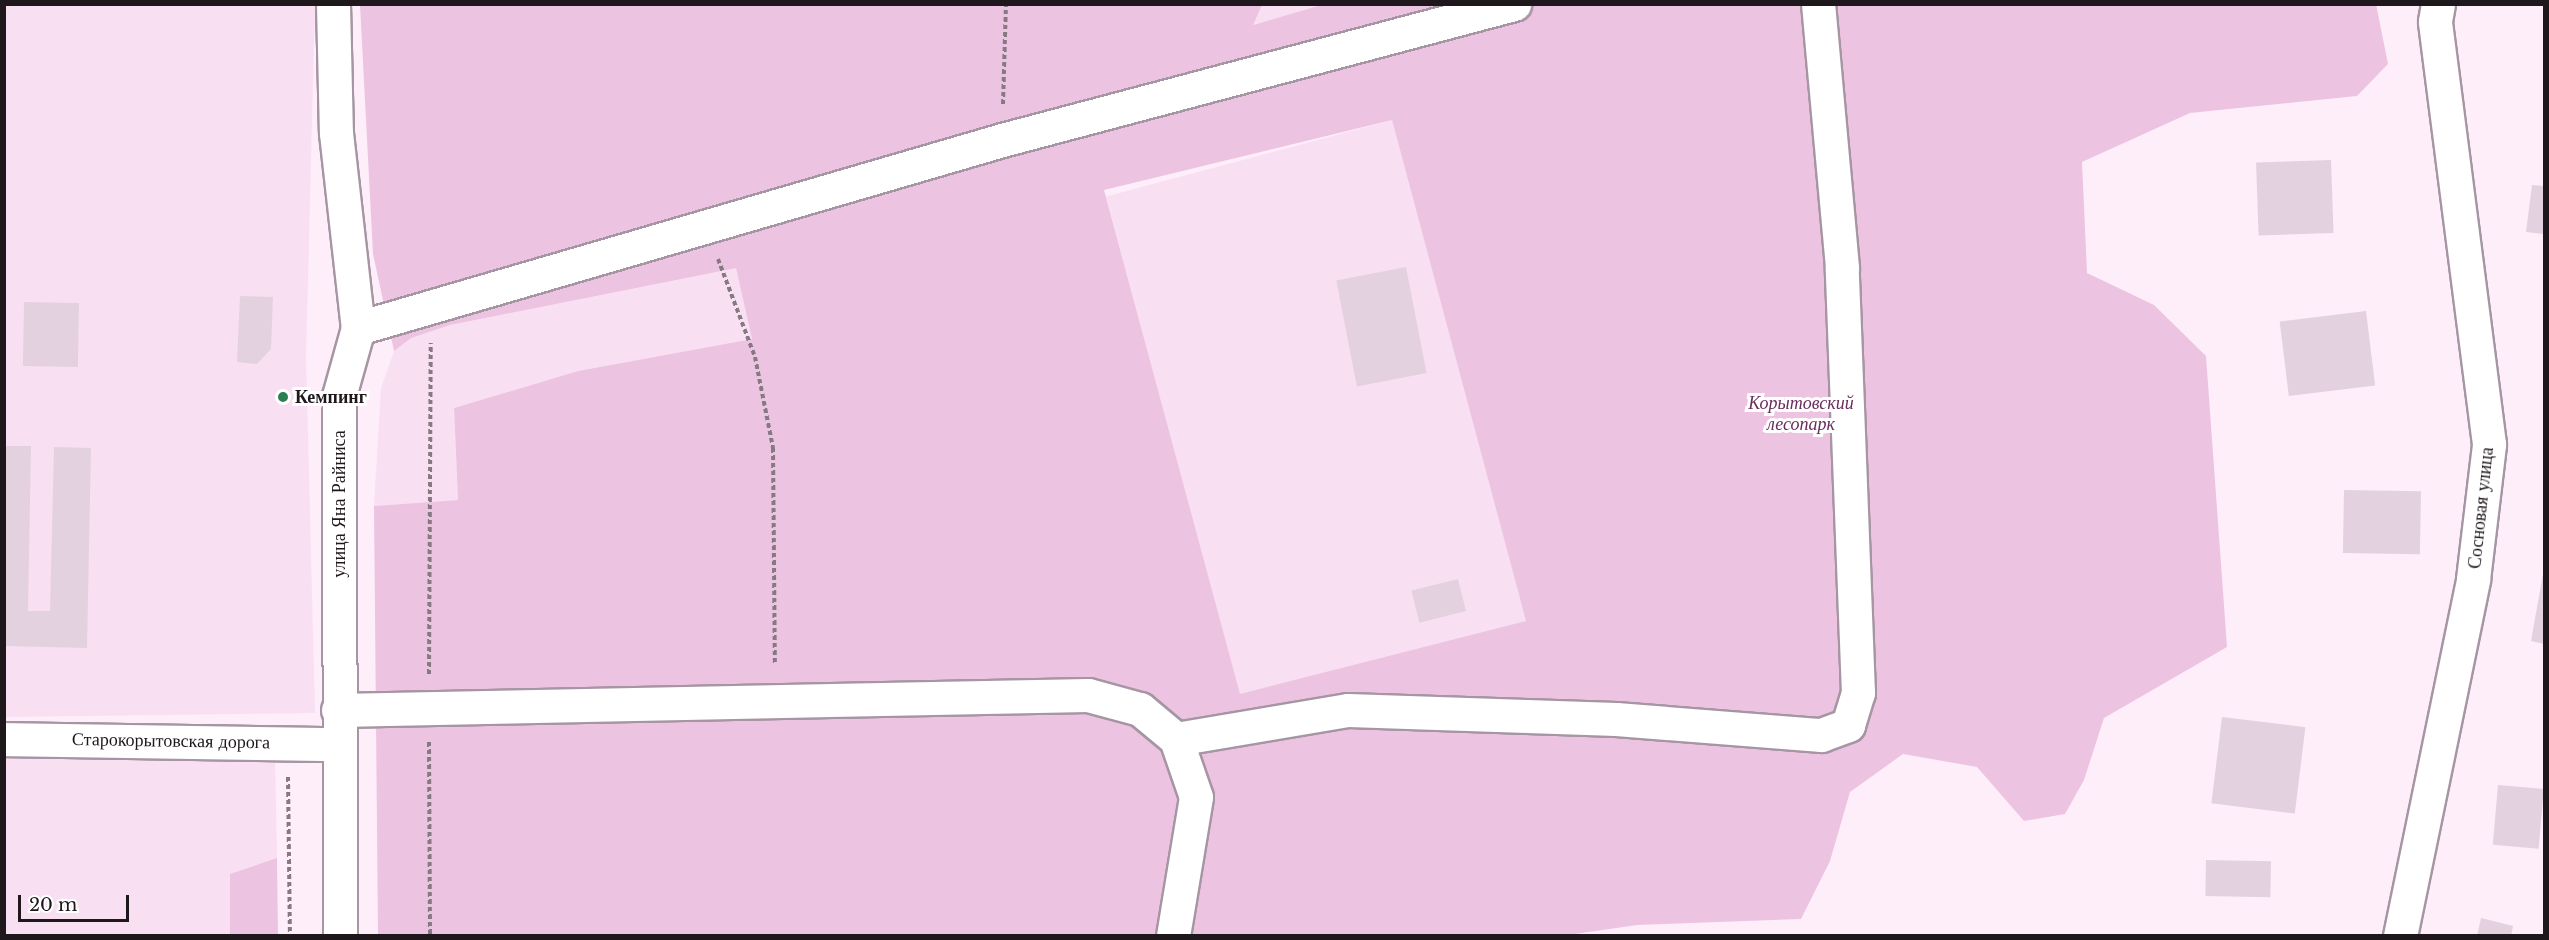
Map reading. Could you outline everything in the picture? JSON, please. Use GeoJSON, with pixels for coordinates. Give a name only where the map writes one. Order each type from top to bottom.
{"type":"FeatureCollection","features":[{"type":"Feature","properties":{"kind":"street","name":"улица Яна Райниса"},"geometry":{"type":"LineString","coordinates":[[333,4],[336,133],[358,328],[339,396],[340,936]]}},
{"type":"Feature","properties":{"kind":"street"},"geometry":{"type":"LineString","coordinates":[[358,328],[1002,140],[1514,4]]}},
{"type":"Feature","properties":{"kind":"street"},"geometry":{"type":"LineString","coordinates":[[1176,739],[1348,710],[1616,718],[1821,735],[1848,725],[1858,693],[1842,267],[1818,4]]}},
{"type":"Feature","properties":{"kind":"street","name":"Сосновая улица"},"geometry":{"type":"LineString","coordinates":[[2400,936],[2473,579],[2489,444],[2435,21],[2438,4]]}},
{"type":"Feature","properties":{"kind":"street"},"geometry":{"type":"LineString","coordinates":[[338,710],[1088,695],[1140,709],[1176,739],[1196,797],[1173,936]]}},
{"type":"Feature","properties":{"kind":"street","name":"Старокорытовская дорога"},"geometry":{"type":"LineString","coordinates":[[4,739],[338,744]]}},
{"type":"Feature","properties":{"kind":"path"},"geometry":{"type":"LineString","coordinates":[[1002,140],[1006,4]]}},
{"type":"Feature","properties":{"kind":"path"},"geometry":{"type":"LineString","coordinates":[[724,221],[716,251],[755,357],[773,448],[778,538],[772,642],[780,702]]}},
{"type":"Feature","properties":{"kind":"path"},"geometry":{"type":"LineString","coordinates":[[430,936],[432,306]]}},
{"type":"Feature","properties":{"kind":"path"},"geometry":{"type":"LineString","coordinates":[[288,743],[290,936]]}},
{"type":"Feature","properties":{"kind":"shaded area"},"geometry":{"type":"Polygon","coordinates":[[[4,5],[315,5],[306,357],[315,713],[5,717],[4,5]]]}},
{"type":"Feature","properties":{"kind":"shaded area"},"geometry":{"type":"Polygon","coordinates":[[[1262,5],[1325,5],[1252,25],[1262,5]]]}},
{"type":"Feature","properties":{"kind":"shaded area"},"geometry":{"type":"Polygon","coordinates":[[[1392,120],[1526,621],[1240,698],[1106,197],[1392,120]]]}},
{"type":"Feature","properties":{"kind":"shaded area"},"geometry":{"type":"Polygon","coordinates":[[[736,267],[752,339],[578,371],[454,408],[458,500],[374,506],[381,388],[394,351],[410,338],[450,325],[736,267]]]}},
{"type":"Feature","properties":{"kind":"shaded area"},"geometry":{"type":"Polygon","coordinates":[[[5,756],[275,759],[277,858],[230,874],[230,935],[5,936],[5,756]]]}},
{"type":"Feature","properties":{"kind":"green space","name":"Корытовский лесопарк"},"geometry":{"type":"Polygon","coordinates":[[[1325,4],[2376,4],[2388,64],[2357,96],[2190,113],[2082,162],[2087,273],[2154,305],[2206,356],[2227,647],[2104,718],[2084,780],[2065,814],[2024,821],[1977,767],[1903,754],[1850,792],[1830,861],[1801,919],[1637,925],[1561,936],[378,936],[374,506],[458,500],[454,408],[578,371],[752,339],[736,268],[450,325],[411,338],[394,351],[373,254],[360,5],[1262,5],[1253,25],[1325,4]],[[1392,120],[1104,190],[1240,694],[1526,621],[1392,120]]]}},
{"type":"Feature","properties":{"kind":"green space"},"geometry":{"type":"Polygon","coordinates":[[[277,858],[278,935],[230,935],[230,874],[277,858]]]}},
{"type":"Feature","properties":{"kind":"building"},"geometry":{"type":"Polygon","coordinates":[[[2331,160],[2334,233],[2259,236],[2256,163],[2331,160]]]}},
{"type":"Feature","properties":{"kind":"building"},"geometry":{"type":"Polygon","coordinates":[[[2532,185],[2544,186],[2544,234],[2526,232],[2532,185]]]}},
{"type":"Feature","properties":{"kind":"building"},"geometry":{"type":"Polygon","coordinates":[[[1406,267],[1427,373],[1357,387],[1336,281],[1406,267]]]}},
{"type":"Feature","properties":{"kind":"building"},"geometry":{"type":"Polygon","coordinates":[[[240,296],[273,297],[271,349],[257,364],[237,362],[240,296]]]}},
{"type":"Feature","properties":{"kind":"building"},"geometry":{"type":"Polygon","coordinates":[[[24,302],[79,303],[78,367],[23,366],[24,302]]]}},
{"type":"Feature","properties":{"kind":"building"},"geometry":{"type":"Polygon","coordinates":[[[2366,311],[2375,385],[2289,396],[2280,322],[2366,311]]]}},
{"type":"Feature","properties":{"kind":"building"},"geometry":{"type":"Polygon","coordinates":[[[4,446],[31,446],[28,611],[50,611],[54,447],[91,448],[87,648],[4,646],[4,446]]]}},
{"type":"Feature","properties":{"kind":"building"},"geometry":{"type":"Polygon","coordinates":[[[2344,490],[2421,491],[2420,554],[2343,553],[2344,490]]]}},
{"type":"Feature","properties":{"kind":"building"},"geometry":{"type":"Polygon","coordinates":[[[2544,574],[2544,644],[2531,641],[2544,574]]]}},
{"type":"Feature","properties":{"kind":"building"},"geometry":{"type":"Polygon","coordinates":[[[1458,579],[1466,611],[1419,623],[1411,591],[1458,579]]]}},
{"type":"Feature","properties":{"kind":"building"},"geometry":{"type":"Polygon","coordinates":[[[2222,717],[2305,727],[2295,814],[2211,803],[2222,717]]]}},
{"type":"Feature","properties":{"kind":"building"},"geometry":{"type":"Polygon","coordinates":[[[2498,785],[2544,789],[2539,849],[2493,845],[2498,785]]]}},
{"type":"Feature","properties":{"kind":"building"},"geometry":{"type":"Polygon","coordinates":[[[2206,860],[2271,861],[2270,897],[2205,896],[2206,860]]]}},
{"type":"Feature","properties":{"kind":"building"},"geometry":{"type":"Polygon","coordinates":[[[2481,918],[2513,926],[2511,936],[2477,936],[2481,918]]]}},
{"type":"Feature","properties":{"kind":"place","name":"Кемпинг"},"geometry":{"type":"Point","coordinates":[283,397]}}]}
